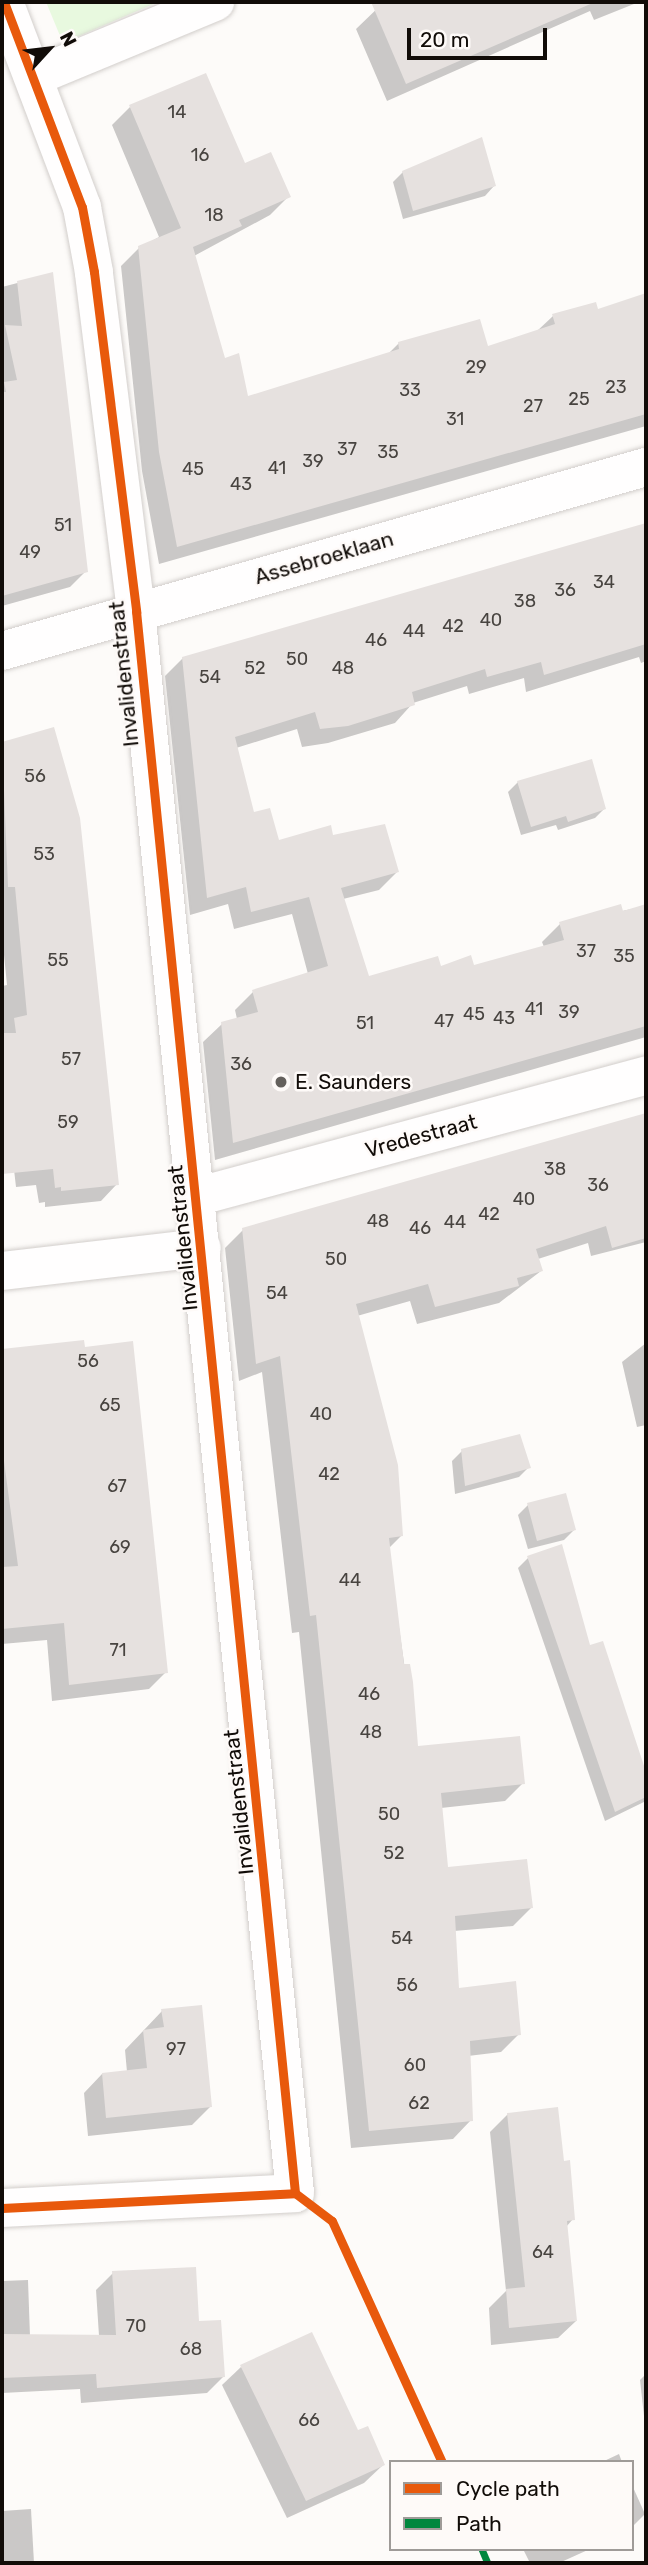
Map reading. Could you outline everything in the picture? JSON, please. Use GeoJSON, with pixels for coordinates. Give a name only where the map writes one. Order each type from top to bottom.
{"type":"FeatureCollection","features":[{"type":"Feature","properties":{"kind":"street","name":"Invalidenstraat"},"geometry":{"type":"LineString","coordinates":[[2,2208],[295,2193],[136,611],[82,207],[36,76],[4,2]]}},
{"type":"Feature","properties":{"kind":"street"},"geometry":{"type":"LineString","coordinates":[[36,76],[215,2]]}},
{"type":"Feature","properties":{"kind":"street","name":"Assebroeklaan"},"geometry":{"type":"LineString","coordinates":[[2,651],[646,467]]}},
{"type":"Feature","properties":{"kind":"street","name":"Vredestraat"},"geometry":{"type":"LineString","coordinates":[[196,1197],[646,1076]]}},
{"type":"Feature","properties":{"kind":"street"},"geometry":{"type":"LineString","coordinates":[[2,1271],[202,1248]]}},
{"type":"Feature","properties":{"kind":"green space"},"geometry":{"type":"Polygon","coordinates":[[[46,2],[158,2],[63,43],[46,2]]]}},
{"type":"Feature","properties":{"kind":"building"},"geometry":{"type":"Polygon","coordinates":[[[371,2],[595,2],[406,84],[371,2]]]}},
{"type":"Feature","properties":{"kind":"building"},"geometry":{"type":"Polygon","coordinates":[[[206,73],[245,163],[271,152],[291,197],[239,220],[242,226],[193,247],[225,358],[239,353],[248,396],[399,349],[398,342],[480,319],[488,346],[555,324],[552,314],[596,302],[598,309],[646,293],[646,414],[177,547],[159,452],[138,246],[181,228],[129,105],[206,73]]]}},
{"type":"Feature","properties":{"kind":"building"},"geometry":{"type":"Polygon","coordinates":[[[482,137],[496,186],[413,211],[402,171],[482,137]]]}},
{"type":"Feature","properties":{"kind":"building"},"geometry":{"type":"Polygon","coordinates":[[[53,272],[88,572],[2,596],[2,392],[6,392],[4,382],[17,380],[5,325],[22,326],[17,281],[53,272]]]}},
{"type":"Feature","properties":{"kind":"building"},"geometry":{"type":"Polygon","coordinates":[[[646,523],[646,644],[544,675],[541,662],[487,677],[485,669],[412,692],[415,705],[348,726],[320,729],[315,712],[235,737],[254,812],[270,808],[279,840],[331,825],[333,835],[385,824],[399,872],[341,888],[369,976],[438,956],[441,966],[471,955],[474,965],[564,940],[559,922],[621,904],[623,911],[646,904],[646,1026],[233,1143],[221,1022],[258,1012],[252,990],[328,966],[309,897],[251,912],[246,887],[207,898],[182,657],[646,523]]]}},
{"type":"Feature","properties":{"kind":"building"},"geometry":{"type":"Polygon","coordinates":[[[54,727],[80,818],[119,1185],[61,1191],[61,1187],[55,1188],[53,1169],[2,1174],[2,1033],[16,1033],[14,1018],[27,1015],[15,887],[8,887],[2,742],[54,727]]]}},
{"type":"Feature","properties":{"kind":"building"},"geometry":{"type":"Polygon","coordinates":[[[592,759],[606,809],[568,822],[566,816],[531,827],[517,781],[592,759]]]}},
{"type":"Feature","properties":{"kind":"building"},"geometry":{"type":"Polygon","coordinates":[[[646,1113],[646,1238],[612,1248],[606,1226],[536,1249],[543,1271],[517,1278],[519,1286],[435,1307],[428,1284],[356,1304],[398,1465],[403,1536],[389,1538],[404,1664],[410,1664],[413,1682],[418,1746],[520,1736],[525,1784],[441,1793],[448,1867],[527,1859],[533,1908],[455,1916],[459,1988],[516,1981],[521,2035],[470,2041],[473,2121],[369,2131],[316,1615],[310,1616],[280,1356],[256,1364],[242,1228],[646,1113]]]}},
{"type":"Feature","properties":{"kind":"building"},"geometry":{"type":"Polygon","coordinates":[[[84,1340],[85,1347],[133,1341],[168,1673],[69,1685],[64,1623],[2,1629],[2,1567],[18,1566],[2,1446],[2,1349],[84,1340]]]}},
{"type":"Feature","properties":{"kind":"building"},"geometry":{"type":"Polygon","coordinates":[[[520,1434],[531,1468],[465,1486],[461,1449],[520,1434]]]}},
{"type":"Feature","properties":{"kind":"building"},"geometry":{"type":"Polygon","coordinates":[[[566,1493],[576,1530],[537,1541],[527,1503],[566,1493]]]}},
{"type":"Feature","properties":{"kind":"building"},"geometry":{"type":"Polygon","coordinates":[[[562,1544],[590,1645],[603,1641],[646,1772],[646,1797],[615,1812],[527,1556],[562,1544]]]}},
{"type":"Feature","properties":{"kind":"building"},"geometry":{"type":"Polygon","coordinates":[[[202,2005],[212,2107],[106,2118],[102,2073],[147,2068],[143,2030],[164,2027],[161,2009],[202,2005]]]}},
{"type":"Feature","properties":{"kind":"building"},"geometry":{"type":"Polygon","coordinates":[[[558,2107],[564,2161],[570,2160],[575,2220],[567,2221],[577,2321],[509,2328],[506,2289],[525,2287],[507,2113],[558,2107]]]}},
{"type":"Feature","properties":{"kind":"building"},"geometry":{"type":"Polygon","coordinates":[[[196,2267],[199,2321],[221,2320],[225,2377],[97,2388],[96,2374],[2,2378],[2,2334],[116,2335],[112,2271],[196,2267]]]}},
{"type":"Feature","properties":{"kind":"building"},"geometry":{"type":"Polygon","coordinates":[[[312,2332],[358,2430],[368,2426],[385,2465],[306,2501],[240,2365],[312,2332]]]}},
{"type":"Feature","properties":{"kind":"marked path"},"geometry":{"type":"LineString","coordinates":[[483,2551],[488,2563]]}},
{"type":"Feature","properties":{"kind":"cycle path"},"geometry":{"type":"LineString","coordinates":[[4,2],[82,207],[94,272],[136,611],[295,2193]]}},
{"type":"Feature","properties":{"kind":"cycle path"},"geometry":{"type":"LineString","coordinates":[[295,2193],[332,2221],[441,2460]]}},
{"type":"Feature","properties":{"kind":"cycle path"},"geometry":{"type":"LineString","coordinates":[[2,2208],[295,2193]]}},
{"type":"Feature","properties":{"kind":"place","name":"E. Saunders"},"geometry":{"type":"Point","coordinates":[281,1082]}}]}
